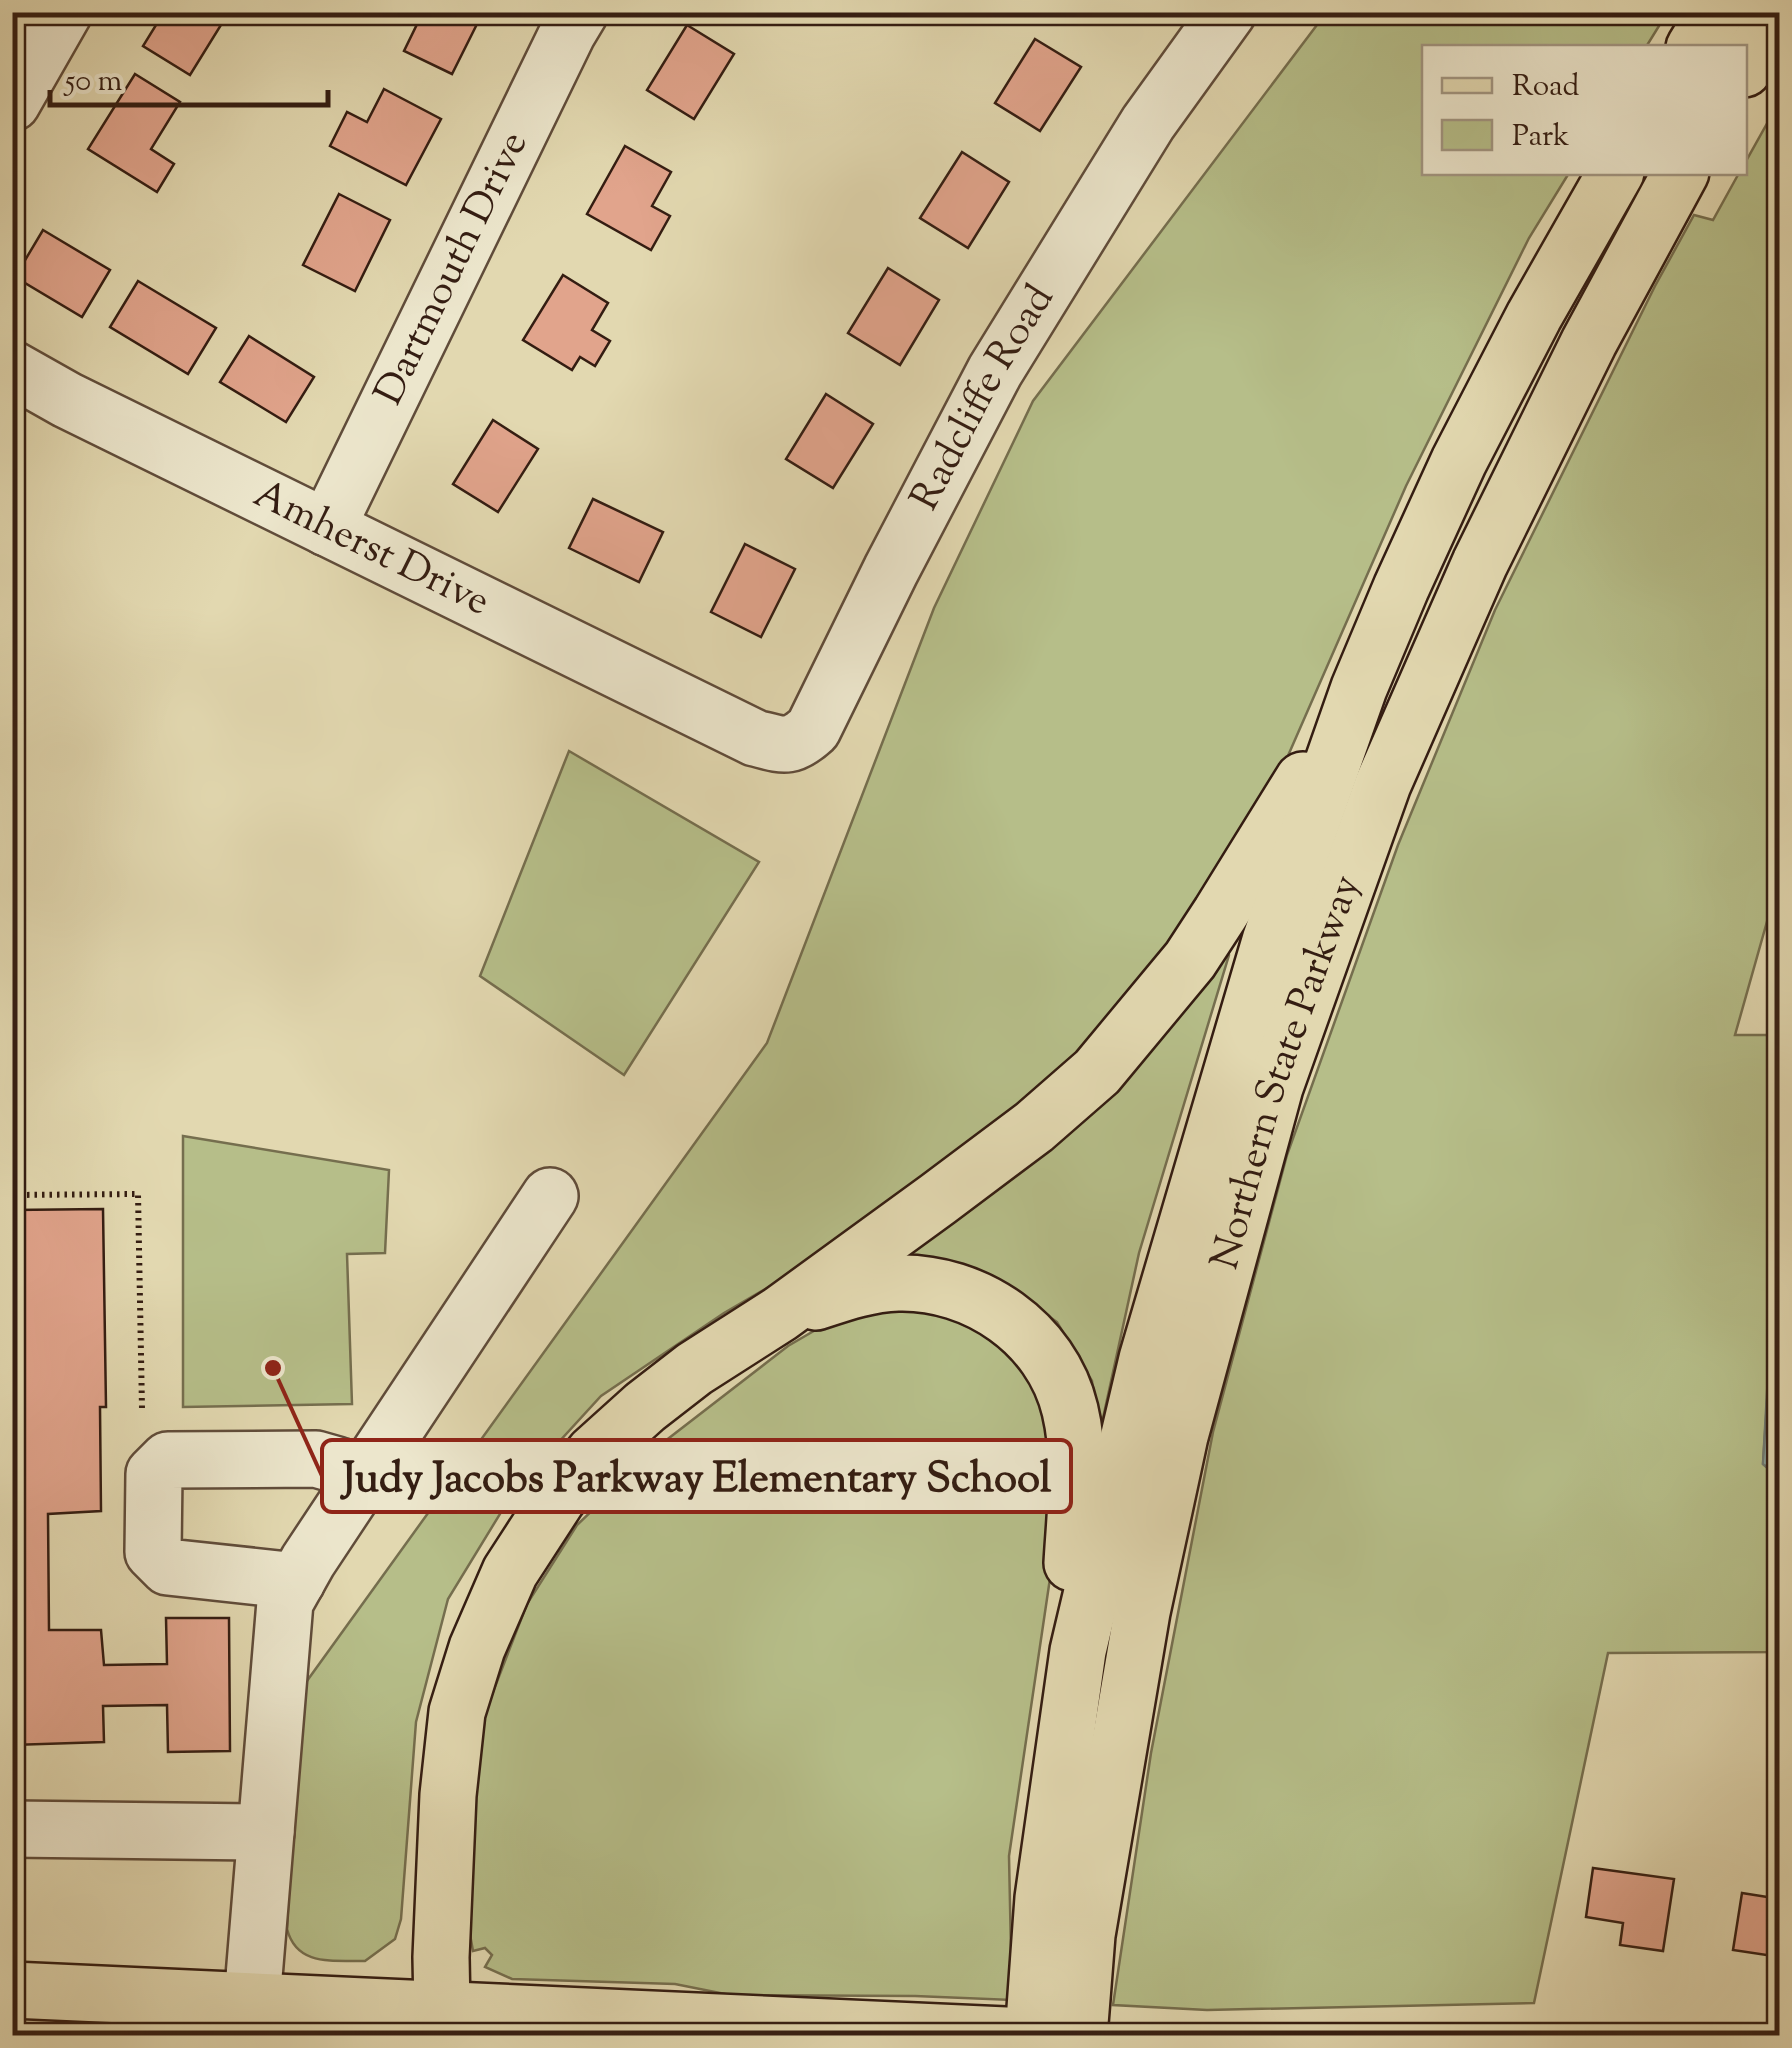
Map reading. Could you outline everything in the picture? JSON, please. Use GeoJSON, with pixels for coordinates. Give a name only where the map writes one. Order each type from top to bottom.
{"type":"FeatureCollection","features":[{"type":"Feature","properties":{"kind":"main road"},"geometry":{"type":"LineString","coordinates":[[1696,45],[1716,12]]}},
{"type":"Feature","properties":{"kind":"main road"},"geometry":{"type":"LineString","coordinates":[[1747,64],[1780,12]]}},
{"type":"Feature","properties":{"kind":"main road","name":"Northern State Parkway"},"geometry":{"type":"LineString","coordinates":[[1031,2036],[1043,1898],[1078,1651],[1147,1359],[1270,941],[1359,688],[1401,588],[1459,462],[1534,316],[1614,175]]}},
{"type":"Feature","properties":{"kind":"main road","name":"Northern State Parkway"},"geometry":{"type":"LineString","coordinates":[[1079,2036],[1087,1935],[1150,1577],[1180,1436],[1276,1087],[1382,784],[1480,562],[1679,175]]}},
{"type":"Feature","properties":{"kind":"main road"},"geometry":{"type":"LineString","coordinates":[[442,2022],[440,1958],[448,1795],[457,1712],[476,1648],[510,1572],[558,1498],[594,1453],[645,1406],[780,1314],[1020,1137],[1096,1072],[1200,945],[1359,688]]}},
{"type":"Feature","properties":{"kind":"main road"},"geometry":{"type":"LineString","coordinates":[[780,1314],[858,1288],[899,1283],[974,1298],[1007,1317],[1034,1340],[1055,1372],[1070,1407],[1077,1475],[1070,1588],[1078,1651]]}},
{"type":"Feature","properties":{"kind":"main road"},"geometry":{"type":"LineString","coordinates":[[12,1990],[252,2000],[442,2022],[922,2030],[1031,2036]]}},
{"type":"Feature","properties":{"kind":"street"},"geometry":{"type":"LineString","coordinates":[[12,103],[64,12]]}},
{"type":"Feature","properties":{"kind":"street","name":"Dartmouth Drive"},"geometry":{"type":"LineString","coordinates":[[327,528],[580,12]]}},
{"type":"Feature","properties":{"kind":"street","name":"Radcliffe Road"},"geometry":{"type":"LineString","coordinates":[[734,728],[781,744],[798,742],[813,729],[995,371],[1148,123],[1228,12]]}},
{"type":"Feature","properties":{"kind":"street","name":"Amherst Drive"},"geometry":{"type":"LineString","coordinates":[[12,369],[67,400],[734,728]]}},
{"type":"Feature","properties":{"kind":"street"},"geometry":{"type":"LineString","coordinates":[[252,2000],[285,1602],[550,1196]]}},
{"type":"Feature","properties":{"kind":"street"},"geometry":{"type":"LineString","coordinates":[[297,1581],[168,1567],[152,1552],[154,1474],[168,1460],[316,1459],[364,1477]]}},
{"type":"Feature","properties":{"kind":"street"},"geometry":{"type":"LineString","coordinates":[[12,1829],[266,1832]]}},
{"type":"Feature","properties":{"kind":"path"},"geometry":{"type":"LineString","coordinates":[[12,1194],[138,1194],[142,1409]]}},
{"type":"Feature","properties":{"kind":"green space"},"geometry":{"type":"Polygon","coordinates":[[[1326,13],[1667,13],[1647,45],[1422,45],[1422,175],[1568,175],[1529,238],[1406,486],[1266,806],[1093,1050],[848,1241],[724,1313],[601,1396],[514,1491],[448,1599],[416,1722],[401,1919],[395,1939],[365,1961],[308,1956],[292,1941],[287,1929],[299,1692],[767,1043],[934,608],[1033,401],[1326,13]]]}},
{"type":"Feature","properties":{"kind":"green space"},"geometry":{"type":"Polygon","coordinates":[[[1779,102],[1779,879],[1735,1035],[1779,1035],[1780,1341],[1771,1340],[1763,1464],[1779,1478],[1779,1652],[1608,1653],[1534,2003],[1207,2010],[1113,2005],[1151,1753],[1213,1432],[1287,1155],[1398,845],[1495,610],[1694,215],[1713,220],[1738,175],[1747,175],[1747,159],[1779,102]]]}},
{"type":"Feature","properties":{"kind":"green space"},"geometry":{"type":"Polygon","coordinates":[[[569,751],[759,862],[624,1075],[480,976],[569,751]]]}},
{"type":"Feature","properties":{"kind":"green space"},"geometry":{"type":"Polygon","coordinates":[[[1219,944],[1229,955],[1139,1253],[1098,1441],[1092,1381],[1057,1322],[996,1279],[893,1259],[1219,944]]]}},
{"type":"Feature","properties":{"kind":"green space"},"geometry":{"type":"Polygon","coordinates":[[[183,1136],[389,1170],[385,1253],[347,1254],[352,1404],[183,1407],[183,1136]]]}},
{"type":"Feature","properties":{"kind":"green space"},"geometry":{"type":"Polygon","coordinates":[[[920,1303],[980,1323],[1028,1360],[1066,1470],[1009,1856],[1012,2000],[730,1995],[675,1984],[512,1979],[485,1967],[492,1955],[485,1948],[473,1951],[469,1929],[469,1823],[486,1710],[527,1604],[577,1525],[660,1445],[788,1346],[855,1307],[920,1303]]]}},
{"type":"Feature","properties":{"kind":"water"},"geometry":{"type":"Polygon","coordinates":[[[1770,1340],[1779,1341],[1779,1478],[1763,1464],[1770,1340]]]}},
{"type":"Feature","properties":{"kind":"building"},"geometry":{"type":"Polygon","coordinates":[[[164,12],[229,12],[190,75],[143,46],[164,12]]]}},
{"type":"Feature","properties":{"kind":"building"},"geometry":{"type":"Polygon","coordinates":[[[423,12],[483,12],[452,74],[404,51],[423,12]]]}},
{"type":"Feature","properties":{"kind":"building"},"geometry":{"type":"Polygon","coordinates":[[[687,25],[734,54],[694,119],[647,90],[687,25]]]}},
{"type":"Feature","properties":{"kind":"building"},"geometry":{"type":"Polygon","coordinates":[[[1035,39],[1081,67],[1040,131],[995,103],[1035,39]]]}},
{"type":"Feature","properties":{"kind":"building"},"geometry":{"type":"Polygon","coordinates":[[[135,74],[180,102],[151,149],[174,164],[157,192],[88,149],[135,74]]]}},
{"type":"Feature","properties":{"kind":"building"},"geometry":{"type":"Polygon","coordinates":[[[384,89],[441,119],[406,185],[330,146],[347,112],[367,122],[384,89]]]}},
{"type":"Feature","properties":{"kind":"building"},"geometry":{"type":"Polygon","coordinates":[[[625,146],[671,172],[652,206],[670,216],[651,250],[587,214],[625,146]]]}},
{"type":"Feature","properties":{"kind":"building"},"geometry":{"type":"Polygon","coordinates":[[[962,152],[1009,182],[968,248],[920,218],[962,152]]]}},
{"type":"Feature","properties":{"kind":"building"},"geometry":{"type":"Polygon","coordinates":[[[339,194],[390,220],[355,291],[303,265],[339,194]]]}},
{"type":"Feature","properties":{"kind":"building"},"geometry":{"type":"Polygon","coordinates":[[[43,230],[110,270],[82,317],[15,277],[43,230]]]}},
{"type":"Feature","properties":{"kind":"building"},"geometry":{"type":"Polygon","coordinates":[[[888,268],[939,300],[900,365],[848,333],[888,268]]]}},
{"type":"Feature","properties":{"kind":"building"},"geometry":{"type":"Polygon","coordinates":[[[563,275],[608,303],[592,330],[610,341],[595,366],[580,357],[572,370],[523,340],[563,275]]]}},
{"type":"Feature","properties":{"kind":"building"},"geometry":{"type":"Polygon","coordinates":[[[138,281],[216,328],[188,374],[110,327],[138,281]]]}},
{"type":"Feature","properties":{"kind":"building"},"geometry":{"type":"Polygon","coordinates":[[[249,336],[314,377],[286,422],[220,382],[249,336]]]}},
{"type":"Feature","properties":{"kind":"building"},"geometry":{"type":"Polygon","coordinates":[[[826,394],[873,424],[833,488],[786,459],[826,394]]]}},
{"type":"Feature","properties":{"kind":"building"},"geometry":{"type":"Polygon","coordinates":[[[493,420],[538,449],[498,512],[453,484],[493,420]]]}},
{"type":"Feature","properties":{"kind":"building"},"geometry":{"type":"Polygon","coordinates":[[[593,499],[663,532],[639,582],[569,548],[593,499]]]}},
{"type":"Feature","properties":{"kind":"building"},"geometry":{"type":"Polygon","coordinates":[[[745,544],[795,569],[761,637],[711,612],[745,544]]]}},
{"type":"Feature","properties":{"kind":"building"},"geometry":{"type":"Polygon","coordinates":[[[103,1209],[106,1407],[100,1407],[101,1511],[48,1514],[49,1630],[101,1630],[104,1665],[167,1664],[166,1618],[229,1618],[230,1751],[168,1752],[167,1705],[103,1706],[104,1742],[12,1745],[12,1210],[103,1209]]]}},
{"type":"Feature","properties":{"kind":"building"},"geometry":{"type":"Polygon","coordinates":[[[1593,1868],[1674,1879],[1663,1951],[1620,1945],[1623,1923],[1586,1917],[1593,1868]]]}},
{"type":"Feature","properties":{"kind":"building"},"geometry":{"type":"Polygon","coordinates":[[[1742,1893],[1780,1899],[1780,1957],[1733,1950],[1742,1893]]]}},
{"type":"Feature","properties":{"kind":"place","name":"Judy Jacobs Parkway Elementary School"},"geometry":{"type":"Point","coordinates":[273,1368]}}]}
